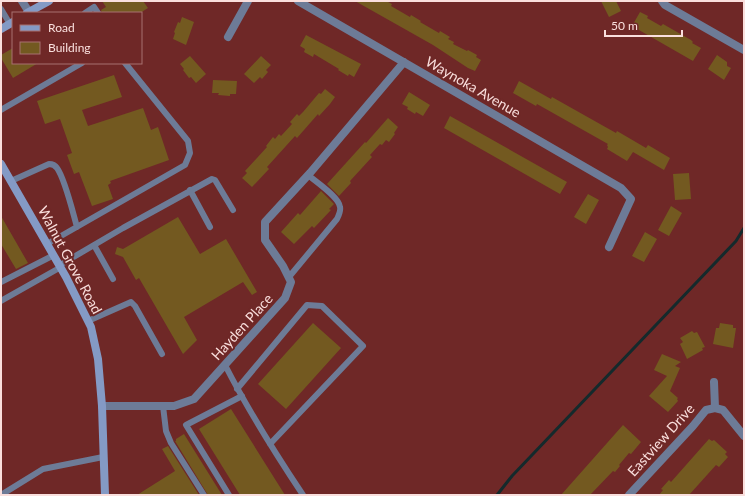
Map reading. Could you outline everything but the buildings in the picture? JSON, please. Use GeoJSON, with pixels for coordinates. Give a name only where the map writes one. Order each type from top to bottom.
{"type":"FeatureCollection","features":[{"type":"Feature","properties":{"kind":"main road"},"geometry":{"type":"LineString","coordinates":[[33,12],[49,1]]}},
{"type":"Feature","properties":{"kind":"main road"},"geometry":{"type":"LineString","coordinates":[[1,30],[12,23]]}},
{"type":"Feature","properties":{"kind":"main road","name":"Walnut Grove Road"},"geometry":{"type":"LineString","coordinates":[[1,164],[54,255],[91,327],[98,359],[102,406],[105,495]]}},
{"type":"Feature","properties":{"kind":"street"},"geometry":{"type":"LineString","coordinates":[[22,1],[33,12]]}},
{"type":"Feature","properties":{"kind":"street"},"geometry":{"type":"LineString","coordinates":[[228,37],[248,1]]}},
{"type":"Feature","properties":{"kind":"street","name":"Waynoka Avenue"},"geometry":{"type":"LineString","coordinates":[[298,1],[621,188],[631,199],[609,247]]}},
{"type":"Feature","properties":{"kind":"street"},"geometry":{"type":"LineString","coordinates":[[662,1],[665,5],[744,50]]}},
{"type":"Feature","properties":{"kind":"street"},"geometry":{"type":"LineString","coordinates":[[289,277],[265,240],[264,222],[308,175],[404,62]]}},
{"type":"Feature","properties":{"kind":"street","name":"Hayden Place"},"geometry":{"type":"LineString","coordinates":[[102,406],[174,406],[194,399],[286,298],[292,282],[289,277]]}},
{"type":"Feature","properties":{"kind":"street"},"geometry":{"type":"LineString","coordinates":[[714,382],[714,408],[723,410],[744,436]]}},
{"type":"Feature","properties":{"kind":"street","name":"Eastview Drive"},"geometry":{"type":"LineString","coordinates":[[629,495],[706,410],[714,408]]}},
{"type":"Feature","properties":{"kind":"lane"},"geometry":{"type":"LineString","coordinates":[[86,12],[94,7],[97,12]]}},
{"type":"Feature","properties":{"kind":"lane"},"geometry":{"type":"LineString","coordinates":[[1,9],[12,23]]}},
{"type":"Feature","properties":{"kind":"lane"},"geometry":{"type":"LineString","coordinates":[[1,110],[80,64]]}},
{"type":"Feature","properties":{"kind":"lane"},"geometry":{"type":"LineString","coordinates":[[47,244],[185,165],[190,153],[188,141],[126,64]]}},
{"type":"Feature","properties":{"kind":"lane"},"geometry":{"type":"LineString","coordinates":[[11,181],[49,164],[54,165],[60,172],[77,227]]}},
{"type":"Feature","properties":{"kind":"lane"},"geometry":{"type":"LineString","coordinates":[[289,277],[337,219],[340,212],[338,200],[308,175]]}},
{"type":"Feature","properties":{"kind":"lane"},"geometry":{"type":"LineString","coordinates":[[1,301],[94,245],[212,179],[215,180],[233,210]]}},
{"type":"Feature","properties":{"kind":"lane"},"geometry":{"type":"LineString","coordinates":[[190,190],[210,227]]}},
{"type":"Feature","properties":{"kind":"lane"},"geometry":{"type":"LineString","coordinates":[[94,245],[113,279]]}},
{"type":"Feature","properties":{"kind":"lane"},"geometry":{"type":"LineString","coordinates":[[1,282],[54,255]]}},
{"type":"Feature","properties":{"kind":"lane"},"geometry":{"type":"LineString","coordinates":[[88,321],[131,302],[135,306],[162,354]]}},
{"type":"Feature","properties":{"kind":"lane"},"geometry":{"type":"LineString","coordinates":[[237,389],[307,305],[322,306],[363,346],[270,444]]}},
{"type":"Feature","properties":{"kind":"lane"},"geometry":{"type":"LineString","coordinates":[[226,365],[237,389],[302,495]]}},
{"type":"Feature","properties":{"kind":"lane"},"geometry":{"type":"LineString","coordinates":[[229,495],[186,425],[242,396]]}},
{"type":"Feature","properties":{"kind":"lane"},"geometry":{"type":"LineString","coordinates":[[163,406],[166,431],[204,495]]}},
{"type":"Feature","properties":{"kind":"lane"},"geometry":{"type":"LineString","coordinates":[[1,495],[43,468],[103,457]]}},
{"type":"Feature","properties":{"kind":"waterway"},"geometry":{"type":"LineString","coordinates":[[497,495],[512,476],[736,241],[744,228]]}}]}
